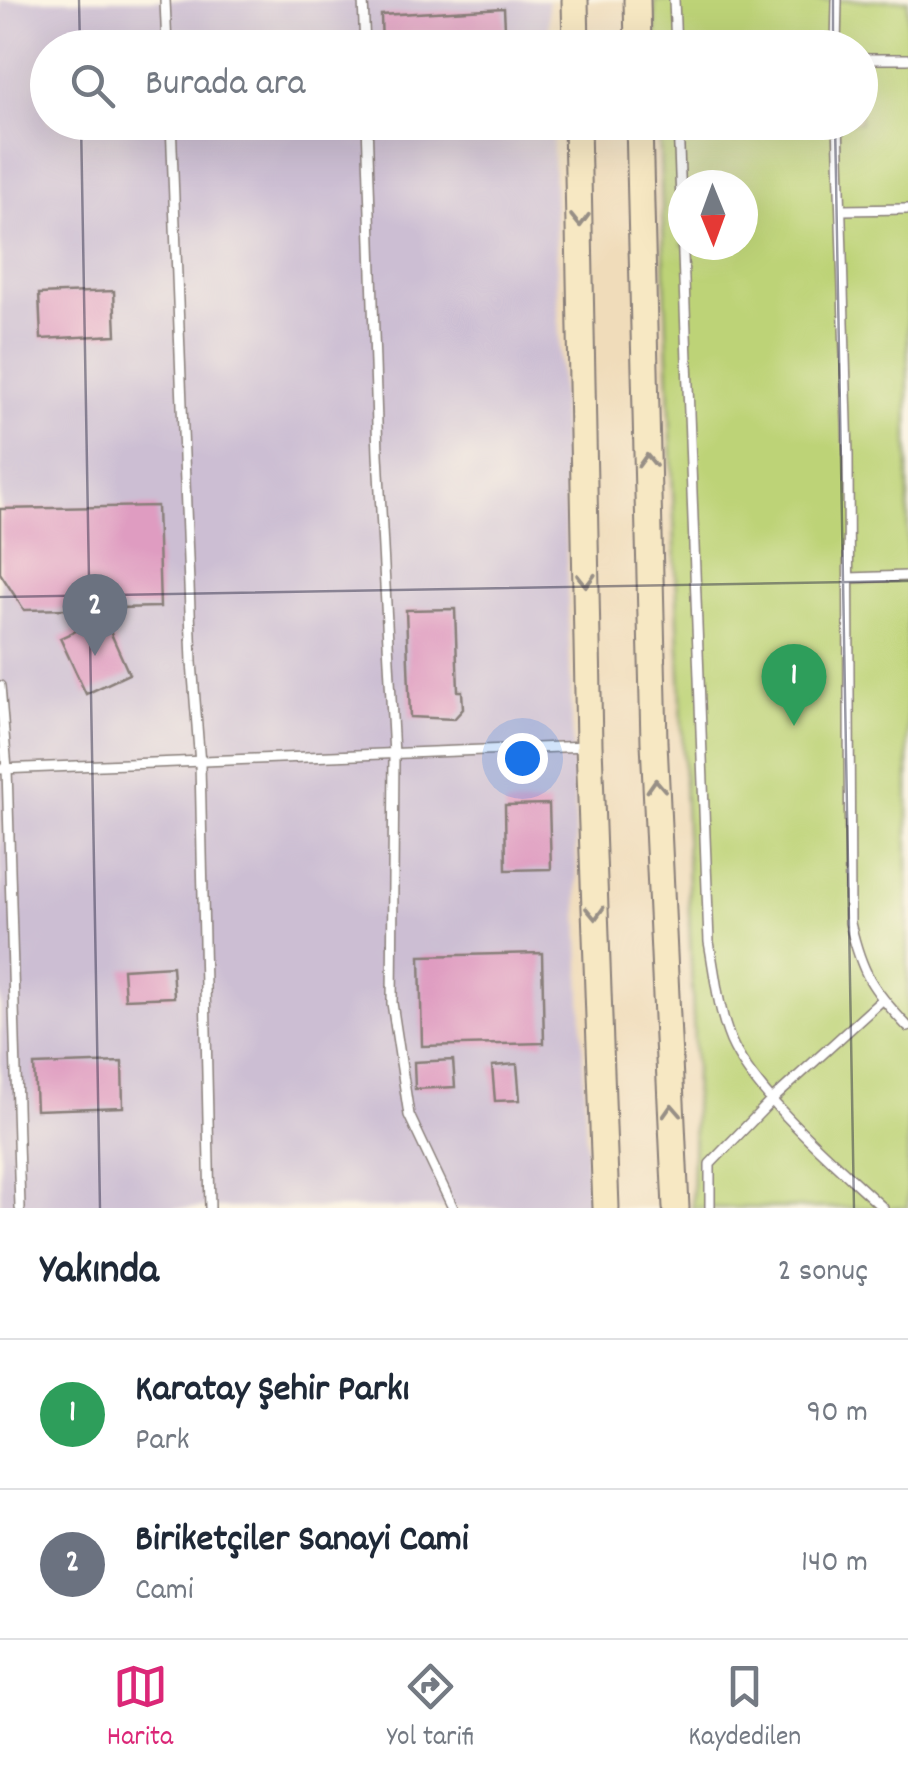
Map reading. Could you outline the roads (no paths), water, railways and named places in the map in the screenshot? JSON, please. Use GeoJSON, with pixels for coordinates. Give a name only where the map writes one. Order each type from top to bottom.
{"type":"FeatureCollection","features":[{"type":"Feature","properties":{"kind":"main road"},"geometry":{"type":"LineString","coordinates":[[575,0],[576,30]]}},
{"type":"Feature","properties":{"kind":"main road"},"geometry":{"type":"LineString","coordinates":[[637,0],[638,30]]}},
{"type":"Feature","properties":{"kind":"main road"},"geometry":{"type":"LineString","coordinates":[[578,140],[589,746],[606,1208]]}},
{"type":"Feature","properties":{"kind":"main road"},"geometry":{"type":"LineString","coordinates":[[640,140],[654,742],[676,1208]]}},
{"type":"Feature","properties":{"kind":"lane"},"geometry":{"type":"LineString","coordinates":[[165,0],[167,30]]}},
{"type":"Feature","properties":{"kind":"lane"},"geometry":{"type":"LineString","coordinates":[[363,0],[364,30]]}},
{"type":"Feature","properties":{"kind":"lane"},"geometry":{"type":"LineString","coordinates":[[674,0],[675,30]]}},
{"type":"Feature","properties":{"kind":"lane"},"geometry":{"type":"LineString","coordinates":[[836,0],[836,30]]}},
{"type":"Feature","properties":{"kind":"lane"},"geometry":{"type":"LineString","coordinates":[[878,59],[908,58]]}},
{"type":"Feature","properties":{"kind":"lane"},"geometry":{"type":"LineString","coordinates":[[173,140],[192,662],[200,764],[210,1208]]}},
{"type":"Feature","properties":{"kind":"lane"},"geometry":{"type":"LineString","coordinates":[[369,140],[378,454],[394,755],[392,1002],[409,1114],[453,1208]]}},
{"type":"Feature","properties":{"kind":"lane"},"geometry":{"type":"LineString","coordinates":[[679,140],[709,942],[721,1007],[732,1043],[774,1099],[808,1138],[884,1208]]}},
{"type":"Feature","properties":{"kind":"lane"},"geometry":{"type":"LineString","coordinates":[[839,140],[849,578],[850,923],[859,962],[882,1000],[908,1027]]}},
{"type":"Feature","properties":{"kind":"lane"},"geometry":{"type":"LineString","coordinates":[[842,210],[908,209]]}},
{"type":"Feature","properties":{"kind":"lane"},"geometry":{"type":"LineString","coordinates":[[849,578],[908,576]]}},
{"type":"Feature","properties":{"kind":"lane"},"geometry":{"type":"LineString","coordinates":[[0,686],[20,1208]]}},
{"type":"Feature","properties":{"kind":"lane"},"geometry":{"type":"LineString","coordinates":[[3,769],[589,746]]}},
{"type":"Feature","properties":{"kind":"lane"},"geometry":{"type":"LineString","coordinates":[[710,1208],[710,1164],[882,1000]]}},
{"type":"Feature","properties":{"kind":"place","name":"Biriketçiler Sanayi Cami"},"geometry":{"type":"Point","coordinates":[95,656]}},
{"type":"Feature","properties":{"kind":"place","name":"Karatay Şehir Parkı"},"geometry":{"type":"Point","coordinates":[794,726]}}]}
